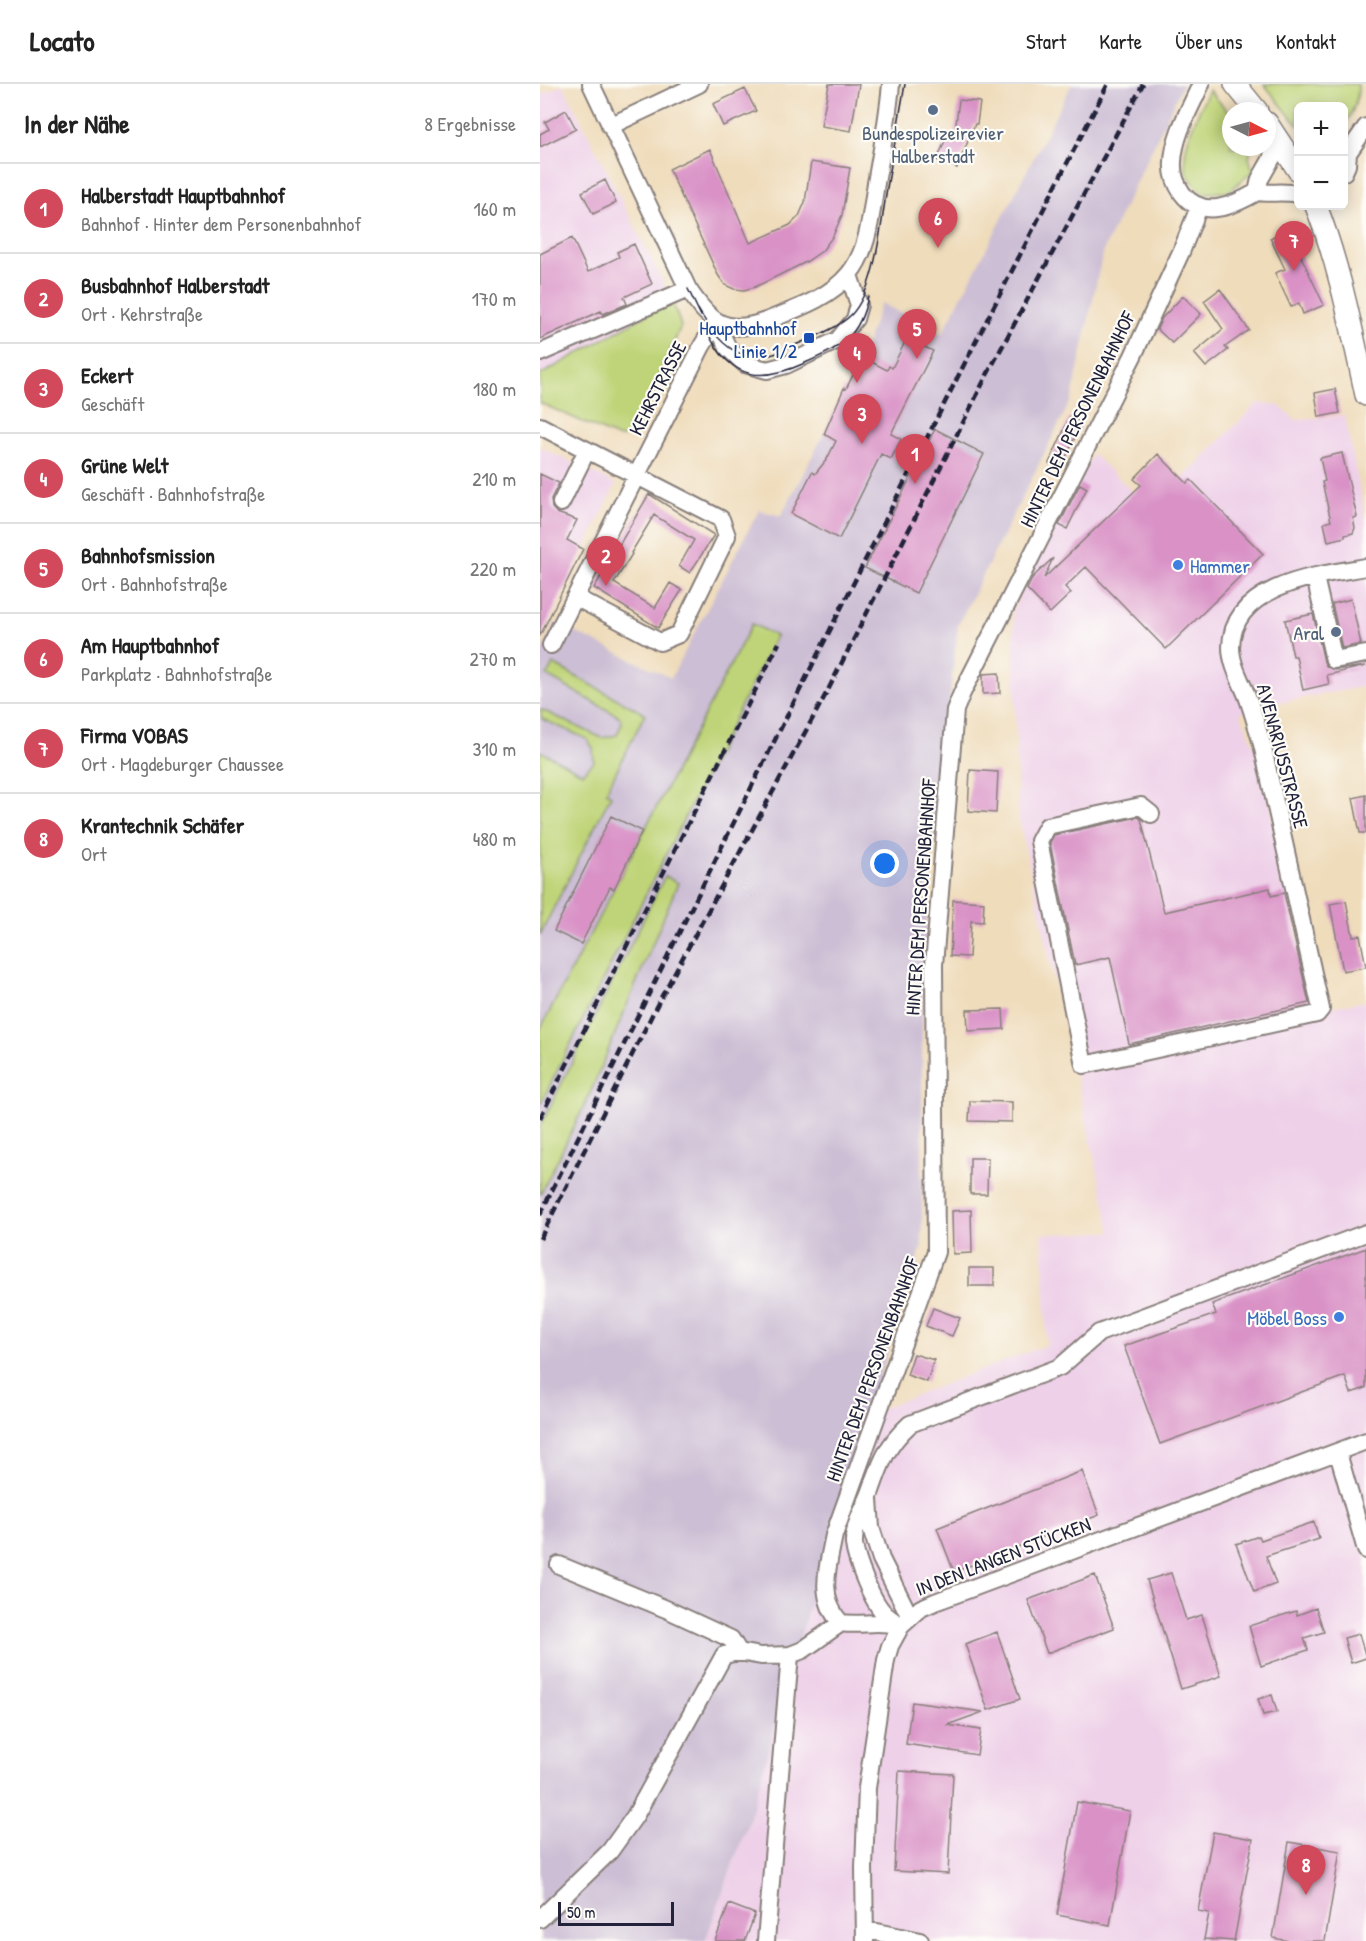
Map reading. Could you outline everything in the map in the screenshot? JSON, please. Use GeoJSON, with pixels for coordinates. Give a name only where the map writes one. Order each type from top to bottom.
{"type":"FeatureCollection","features":[{"type":"Feature","properties":{"kind":"main road"},"geometry":{"type":"LineString","coordinates":[[1235,84],[1251,102]]}},
{"type":"Feature","properties":{"kind":"main road"},"geometry":{"type":"LineString","coordinates":[[1281,138],[1294,161]]}},
{"type":"Feature","properties":{"kind":"main road"},"geometry":{"type":"LineString","coordinates":[[1322,212],[1348,309],[1366,395]]}},
{"type":"Feature","properties":{"kind":"street"},"geometry":{"type":"LineString","coordinates":[[591,84],[688,289],[698,304],[716,323],[728,348],[746,364],[767,370],[786,365],[838,340],[855,319],[859,305],[849,275]]}},
{"type":"Feature","properties":{"kind":"street"},"geometry":{"type":"LineString","coordinates":[[610,126],[699,84]]}},
{"type":"Feature","properties":{"kind":"street"},"geometry":{"type":"LineString","coordinates":[[716,323],[739,328],[759,323],[828,292],[849,275],[861,253],[869,222],[886,127],[891,84]]}},
{"type":"Feature","properties":{"kind":"street"},"geometry":{"type":"LineString","coordinates":[[1201,84],[1179,135],[1173,163],[1173,172],[1180,190],[1199,207],[1209,209],[1229,207],[1257,192],[1294,193]]}},
{"type":"Feature","properties":{"kind":"street"},"geometry":{"type":"LineString","coordinates":[[1348,150],[1366,127]]}},
{"type":"Feature","properties":{"kind":"street"},"geometry":{"type":"LineString","coordinates":[[1257,192],[1260,179],[1281,138]]}},
{"type":"Feature","properties":{"kind":"street","name":"HINTER DEM PERSONENBAHNHOF"},"geometry":{"type":"LineString","coordinates":[[841,1623],[831,1613],[826,1595],[827,1570],[834,1535],[936,1252],[934,965],[955,710],[1133,356],[1199,207]]}},
{"type":"Feature","properties":{"kind":"street"},"geometry":{"type":"LineString","coordinates":[[540,353],[688,289]]}},
{"type":"Feature","properties":{"kind":"street","name":"KEHRSTRASSE"},"geometry":{"type":"LineString","coordinates":[[551,645],[702,346],[716,323]]}},
{"type":"Feature","properties":{"kind":"street"},"geometry":{"type":"LineString","coordinates":[[540,426],[721,519],[727,536],[679,634],[660,642],[575,597]]}},
{"type":"Feature","properties":{"kind":"street"},"geometry":{"type":"LineString","coordinates":[[561,503],[587,450]]}},
{"type":"Feature","properties":{"kind":"street","name":"AVENARIUSSTRASSE"},"geometry":{"type":"LineString","coordinates":[[1151,814],[1141,806],[1047,826],[1039,841],[1084,1065],[1317,1014],[1322,1009],[1262,744],[1231,648],[1236,627],[1243,612],[1252,601],[1278,588],[1314,576],[1366,567]]}},
{"type":"Feature","properties":{"kind":"street"},"geometry":{"type":"LineString","coordinates":[[1314,576],[1334,660],[1366,654]]}},
{"type":"Feature","properties":{"kind":"street"},"geometry":{"type":"LineString","coordinates":[[905,1621],[885,1615],[878,1605],[859,1563],[854,1543],[859,1517],[881,1462],[894,1438],[910,1424],[1060,1367],[1099,1333],[1366,1233]]}},
{"type":"Feature","properties":{"kind":"street","name":"IN DEN LANGEN STÜCKEN"},"geometry":{"type":"LineString","coordinates":[[905,1621],[921,1608],[935,1602],[1366,1441]]}},
{"type":"Feature","properties":{"kind":"street"},"geometry":{"type":"LineString","coordinates":[[1338,1453],[1366,1550]]}},
{"type":"Feature","properties":{"kind":"street"},"geometry":{"type":"LineString","coordinates":[[869,1495],[871,1528],[905,1621]]}},
{"type":"Feature","properties":{"kind":"street"},"geometry":{"type":"LineString","coordinates":[[559,1565],[666,1609],[730,1639],[739,1652]]}},
{"type":"Feature","properties":{"kind":"street"},"geometry":{"type":"LineString","coordinates":[[540,1919],[610,1851],[635,1816],[724,1655],[739,1652],[761,1656],[790,1655],[803,1650],[841,1623],[905,1621]]}},
{"type":"Feature","properties":{"kind":"street"},"geometry":{"type":"LineString","coordinates":[[905,1621],[890,1646],[886,1660],[871,1757],[865,1818],[865,1936],[877,1932],[920,1941]]}},
{"type":"Feature","properties":{"kind":"street"},"geometry":{"type":"LineString","coordinates":[[766,1941],[790,1655]]}},
{"type":"Feature","properties":{"kind":"shaded area"},"geometry":{"type":"Polygon","coordinates":[[[1072,84],[1183,84],[1103,251],[1072,398],[958,625],[928,892],[922,1029],[922,1246],[825,1548],[751,1814],[705,1941],[540,1941],[540,656],[555,623],[671,678],[759,510],[781,516],[828,426],[844,388],[847,388],[861,359],[881,303],[942,334],[1072,84]]]}},
{"type":"Feature","properties":{"kind":"shaded area"},"geometry":{"type":"Polygon","coordinates":[[[563,85],[672,300],[540,375],[540,95],[563,85]]]}},
{"type":"Feature","properties":{"kind":"shaded area"},"geometry":{"type":"Polygon","coordinates":[[[1257,403],[1278,405],[1296,420],[1345,415],[1366,521],[1366,686],[1273,704],[1240,713],[1262,765],[1313,1010],[1366,1001],[1366,1941],[705,1941],[751,1814],[788,1632],[867,1414],[1047,1345],[1042,1234],[1111,1232],[1018,815],[1013,609],[1093,454],[1152,510],[1257,403]]]}},
{"type":"Feature","properties":{"kind":"shaded area"},"geometry":{"type":"Polygon","coordinates":[[[540,447],[616,484],[540,641],[540,447]]]}},
{"type":"Feature","properties":{"kind":"green space"},"geometry":{"type":"Polygon","coordinates":[[[1264,84],[1358,84],[1354,106],[1348,119],[1348,102],[1294,102],[1294,121],[1264,84]]]}},
{"type":"Feature","properties":{"kind":"green space"},"geometry":{"type":"Polygon","coordinates":[[[1209,90],[1222,105],[1222,156],[1249,156],[1253,171],[1228,192],[1203,193],[1188,175],[1185,155],[1195,120],[1209,90]]]}},
{"type":"Feature","properties":{"kind":"green space"},"geometry":{"type":"Polygon","coordinates":[[[672,300],[681,326],[639,424],[630,435],[619,438],[540,403],[540,375],[672,300]]]}},
{"type":"Feature","properties":{"kind":"green space"},"geometry":{"type":"Polygon","coordinates":[[[752,624],[776,636],[540,1105],[540,1030],[752,624]]]}},
{"type":"Feature","properties":{"kind":"green space"},"geometry":{"type":"Polygon","coordinates":[[[553,664],[645,714],[606,792],[611,795],[540,935],[540,751],[582,773],[594,762],[593,748],[587,739],[542,719],[540,709],[602,738],[617,735],[622,723],[620,717],[547,676],[553,664]]]}},
{"type":"Feature","properties":{"kind":"green space"},"geometry":{"type":"Polygon","coordinates":[[[665,876],[678,883],[589,1096],[540,1195],[540,1127],[665,876]]]}},
{"type":"Feature","properties":{"kind":"building"},"geometry":{"type":"Polygon","coordinates":[[[829,84],[859,84],[851,131],[821,126],[829,84]]]}},
{"type":"Feature","properties":{"kind":"building"},"geometry":{"type":"Polygon","coordinates":[[[745,89],[756,111],[723,126],[713,104],[745,89]]]}},
{"type":"Feature","properties":{"kind":"building"},"geometry":{"type":"Polygon","coordinates":[[[959,100],[980,102],[977,124],[975,124],[957,168],[937,160],[947,136],[954,139],[959,100]]]}},
{"type":"Feature","properties":{"kind":"building"},"geometry":{"type":"Polygon","coordinates":[[[566,110],[576,129],[540,147],[540,134],[549,129],[545,122],[566,110]]]}},
{"type":"Feature","properties":{"kind":"building"},"geometry":{"type":"Polygon","coordinates":[[[710,149],[750,243],[790,225],[799,216],[805,202],[811,162],[850,168],[842,215],[833,236],[822,251],[806,262],[755,287],[744,290],[725,285],[718,275],[669,169],[710,149]]]}},
{"type":"Feature","properties":{"kind":"building"},"geometry":{"type":"Polygon","coordinates":[[[605,180],[616,203],[593,214],[582,192],[605,180]]]}},
{"type":"Feature","properties":{"kind":"building"},"geometry":{"type":"Polygon","coordinates":[[[1288,229],[1324,305],[1303,314],[1299,303],[1291,307],[1275,273],[1285,269],[1270,238],[1288,229]]]}},
{"type":"Feature","properties":{"kind":"building"},"geometry":{"type":"Polygon","coordinates":[[[572,238],[588,272],[619,257],[617,252],[634,244],[652,284],[624,297],[627,304],[603,314],[601,311],[540,339],[540,254],[572,238]]]}},
{"type":"Feature","properties":{"kind":"building"},"geometry":{"type":"Polygon","coordinates":[[[1220,289],[1249,330],[1225,347],[1228,350],[1206,367],[1194,353],[1223,329],[1204,301],[1220,289]]]}},
{"type":"Feature","properties":{"kind":"building"},"geometry":{"type":"Polygon","coordinates":[[[1183,296],[1201,314],[1172,343],[1157,329],[1162,318],[1183,296]]]}},
{"type":"Feature","properties":{"kind":"building"},"geometry":{"type":"Polygon","coordinates":[[[907,338],[933,351],[891,434],[901,439],[891,459],[881,454],[839,539],[791,514],[812,472],[815,474],[827,459],[836,441],[824,434],[844,388],[846,389],[862,357],[887,370],[889,366],[892,368],[907,338]]]}},
{"type":"Feature","properties":{"kind":"building"},"geometry":{"type":"Polygon","coordinates":[[[1335,389],[1340,413],[1319,417],[1315,393],[1335,389]]]}},
{"type":"Feature","properties":{"kind":"building"},"geometry":{"type":"Polygon","coordinates":[[[1070,417],[1082,422],[1061,468],[1049,463],[1070,417]]]}},
{"type":"Feature","properties":{"kind":"building"},"geometry":{"type":"Polygon","coordinates":[[[935,429],[984,454],[916,593],[865,568],[935,429]]]}},
{"type":"Feature","properties":{"kind":"building"},"geometry":{"type":"Polygon","coordinates":[[[1342,453],[1357,517],[1353,518],[1355,528],[1353,533],[1328,541],[1324,523],[1331,521],[1322,482],[1325,481],[1320,458],[1342,453]]]}},
{"type":"Feature","properties":{"kind":"building","name":"Hammer"},"geometry":{"type":"Polygon","coordinates":[[[1158,454],[1187,483],[1191,480],[1263,554],[1166,649],[1086,567],[1065,587],[1071,593],[1050,613],[1027,589],[1033,577],[1053,558],[1044,578],[1141,485],[1134,479],[1158,454]]]}},
{"type":"Feature","properties":{"kind":"building"},"geometry":{"type":"Polygon","coordinates":[[[540,474],[559,483],[551,499],[552,508],[557,513],[577,520],[567,540],[583,549],[540,636],[540,474]]]}},
{"type":"Feature","properties":{"kind":"building"},"geometry":{"type":"Polygon","coordinates":[[[1080,484],[1087,488],[1067,529],[1059,525],[1080,484]]]}},
{"type":"Feature","properties":{"kind":"building"},"geometry":{"type":"Polygon","coordinates":[[[649,494],[714,535],[690,573],[679,566],[694,540],[654,515],[631,553],[614,583],[655,608],[670,583],[682,590],[658,628],[594,588],[649,494]]]}},
{"type":"Feature","properties":{"kind":"building"},"geometry":{"type":"Polygon","coordinates":[[[1351,599],[1361,644],[1342,648],[1332,604],[1351,599]]]}},
{"type":"Feature","properties":{"kind":"building"},"geometry":{"type":"Polygon","coordinates":[[[1313,614],[1327,667],[1335,670],[1366,666],[1327,675],[1329,684],[1303,690],[1285,620],[1313,614]]]}},
{"type":"Feature","properties":{"kind":"building"},"geometry":{"type":"Polygon","coordinates":[[[999,673],[1000,693],[983,694],[983,674],[999,673]]]}},
{"type":"Feature","properties":{"kind":"building"},"geometry":{"type":"Polygon","coordinates":[[[970,770],[998,772],[996,813],[968,811],[970,770]]]}},
{"type":"Feature","properties":{"kind":"building"},"geometry":{"type":"Polygon","coordinates":[[[1366,795],[1366,833],[1360,833],[1353,798],[1366,795]]]}},
{"type":"Feature","properties":{"kind":"building"},"geometry":{"type":"Polygon","coordinates":[[[611,816],[642,831],[614,889],[610,887],[581,944],[554,931],[611,816]]]}},
{"type":"Feature","properties":{"kind":"building"},"geometry":{"type":"Polygon","coordinates":[[[1138,817],[1141,819],[1164,912],[1270,888],[1271,896],[1284,893],[1309,1003],[1129,1044],[1110,957],[1075,965],[1050,843],[1054,835],[1138,817]]]}},
{"type":"Feature","properties":{"kind":"building"},"geometry":{"type":"Polygon","coordinates":[[[953,900],[984,902],[983,922],[971,921],[969,957],[950,956],[953,900]]]}},
{"type":"Feature","properties":{"kind":"building"},"geometry":{"type":"Polygon","coordinates":[[[1346,901],[1353,936],[1360,935],[1366,967],[1343,971],[1330,904],[1346,901]]]}},
{"type":"Feature","properties":{"kind":"building"},"geometry":{"type":"Polygon","coordinates":[[[1003,1009],[1004,1029],[968,1031],[967,1010],[1003,1009]]]}},
{"type":"Feature","properties":{"kind":"building"},"geometry":{"type":"Polygon","coordinates":[[[970,1101],[1012,1102],[1012,1122],[969,1121],[970,1101]]]}},
{"type":"Feature","properties":{"kind":"building"},"geometry":{"type":"Polygon","coordinates":[[[970,1158],[988,1158],[987,1194],[970,1194],[970,1158]]]}},
{"type":"Feature","properties":{"kind":"building"},"geometry":{"type":"Polygon","coordinates":[[[971,1210],[972,1253],[953,1254],[952,1211],[971,1210]]]}},
{"type":"Feature","properties":{"kind":"building"},"geometry":{"type":"Polygon","coordinates":[[[1366,1248],[1366,1388],[1351,1393],[1345,1376],[1160,1444],[1124,1346],[1216,1314],[1212,1304],[1366,1248]]]}},
{"type":"Feature","properties":{"kind":"building"},"geometry":{"type":"Polygon","coordinates":[[[969,1268],[994,1268],[994,1286],[969,1286],[969,1268]]]}},
{"type":"Feature","properties":{"kind":"building"},"geometry":{"type":"Polygon","coordinates":[[[933,1308],[960,1318],[952,1336],[926,1326],[933,1308]]]}},
{"type":"Feature","properties":{"kind":"building"},"geometry":{"type":"Polygon","coordinates":[[[914,1354],[934,1360],[927,1382],[907,1375],[914,1354]]]}},
{"type":"Feature","properties":{"kind":"building"},"geometry":{"type":"Polygon","coordinates":[[[1082,1471],[1099,1515],[954,1572],[937,1528],[1082,1471]]]}},
{"type":"Feature","properties":{"kind":"building"},"geometry":{"type":"Polygon","coordinates":[[[1314,1522],[1319,1539],[1266,1556],[1276,1584],[1254,1592],[1236,1544],[1259,1536],[1261,1540],[1314,1522]]]}},
{"type":"Feature","properties":{"kind":"building"},"geometry":{"type":"Polygon","coordinates":[[[1171,1573],[1186,1620],[1202,1615],[1221,1676],[1181,1689],[1147,1580],[1171,1573]]]}},
{"type":"Feature","properties":{"kind":"building"},"geometry":{"type":"Polygon","coordinates":[[[1095,1575],[1114,1628],[1047,1653],[1028,1600],[1095,1575]]]}},
{"type":"Feature","properties":{"kind":"building"},"geometry":{"type":"Polygon","coordinates":[[[1316,1608],[1324,1632],[1304,1638],[1308,1650],[1261,1666],[1249,1626],[1296,1611],[1297,1615],[1316,1608]]]}},
{"type":"Feature","properties":{"kind":"building"},"geometry":{"type":"Polygon","coordinates":[[[997,1632],[1020,1699],[988,1710],[965,1644],[997,1632]]]}},
{"type":"Feature","properties":{"kind":"building"},"geometry":{"type":"Polygon","coordinates":[[[1359,1634],[1366,1658],[1351,1663],[1344,1638],[1359,1634]]]}},
{"type":"Feature","properties":{"kind":"building"},"geometry":{"type":"Polygon","coordinates":[[[1272,1695],[1277,1712],[1263,1715],[1258,1699],[1272,1695]]]}},
{"type":"Feature","properties":{"kind":"building"},"geometry":{"type":"Polygon","coordinates":[[[912,1702],[983,1712],[947,1725],[981,1730],[977,1755],[906,1744],[912,1702]]]}},
{"type":"Feature","properties":{"kind":"building"},"geometry":{"type":"Polygon","coordinates":[[[899,1771],[953,1774],[948,1874],[894,1871],[899,1771]]]}},
{"type":"Feature","properties":{"kind":"building"},"geometry":{"type":"Polygon","coordinates":[[[1077,1802],[1130,1811],[1110,1925],[1057,1915],[1077,1802]]]}},
{"type":"Feature","properties":{"kind":"building"},"geometry":{"type":"Polygon","coordinates":[[[1213,1832],[1253,1839],[1234,1941],[1204,1939],[1209,1913],[1198,1911],[1213,1832]]]}},
{"type":"Feature","properties":{"kind":"building"},"geometry":{"type":"Polygon","coordinates":[[[1289,1842],[1340,1851],[1325,1941],[1288,1941],[1273,1938],[1289,1842]]]}},
{"type":"Feature","properties":{"kind":"building"},"geometry":{"type":"Polygon","coordinates":[[[729,1904],[755,1914],[745,1941],[715,1941],[729,1904]]]}},
{"type":"Feature","properties":{"kind":"tram line"},"geometry":{"type":"LineString","coordinates":[[698,309],[722,342],[742,354],[754,357],[782,351],[827,331],[851,315],[859,304],[872,273],[905,84]]}},
{"type":"Feature","properties":{"kind":"tram line"},"geometry":{"type":"LineString","coordinates":[[688,289],[701,316]]}},
{"type":"Feature","properties":{"kind":"tram line"},"geometry":{"type":"LineString","coordinates":[[709,335],[718,350],[738,369],[762,375],[776,373],[790,369],[839,346],[860,322],[868,296]]}},
{"type":"Feature","properties":{"kind":"railway"},"geometry":{"type":"LineString","coordinates":[[540,1215],[821,648],[1108,84]]}},
{"type":"Feature","properties":{"kind":"railway"},"geometry":{"type":"LineString","coordinates":[[540,1239],[657,1005],[827,692],[987,375],[1143,84]]}},
{"type":"Feature","properties":{"kind":"railway"},"geometry":{"type":"LineString","coordinates":[[540,1118],[779,643]]}},
{"type":"Feature","properties":{"kind":"place","name":"Bundespolizeirevier Halberstadt"},"geometry":{"type":"Point","coordinates":[933,110]}},
{"type":"Feature","properties":{"kind":"place","name":"Am Hauptbahnhof"},"geometry":{"type":"Point","coordinates":[938,248]}},
{"type":"Feature","properties":{"kind":"place","name":"Firma VOBAS"},"geometry":{"type":"Point","coordinates":[1294,271]}},
{"type":"Feature","properties":{"kind":"place","name":"Hauptbahnhof Linie 1/2"},"geometry":{"type":"Point","coordinates":[809,338]}},
{"type":"Feature","properties":{"kind":"place","name":"Bahnhofsmission"},"geometry":{"type":"Point","coordinates":[917,359]}},
{"type":"Feature","properties":{"kind":"place","name":"Grüne Welt"},"geometry":{"type":"Point","coordinates":[857,383]}},
{"type":"Feature","properties":{"kind":"place","name":"Eckert"},"geometry":{"type":"Point","coordinates":[862,444]}},
{"type":"Feature","properties":{"kind":"place","name":"Halberstadt Hauptbahnhof"},"geometry":{"type":"Point","coordinates":[915,484]}},
{"type":"Feature","properties":{"kind":"place","name":"Hammer"},"geometry":{"type":"Point","coordinates":[1178,565]}},
{"type":"Feature","properties":{"kind":"place","name":"Busbahnhof Halberstadt"},"geometry":{"type":"Point","coordinates":[606,586]}},
{"type":"Feature","properties":{"kind":"place","name":"Aral"},"geometry":{"type":"Point","coordinates":[1336,632]}},
{"type":"Feature","properties":{"kind":"place","name":"Möbel Boss"},"geometry":{"type":"Point","coordinates":[1339,1317]}},
{"type":"Feature","properties":{"kind":"place","name":"Krantechnik Schäfer"},"geometry":{"type":"Point","coordinates":[1306,1895]}}]}
